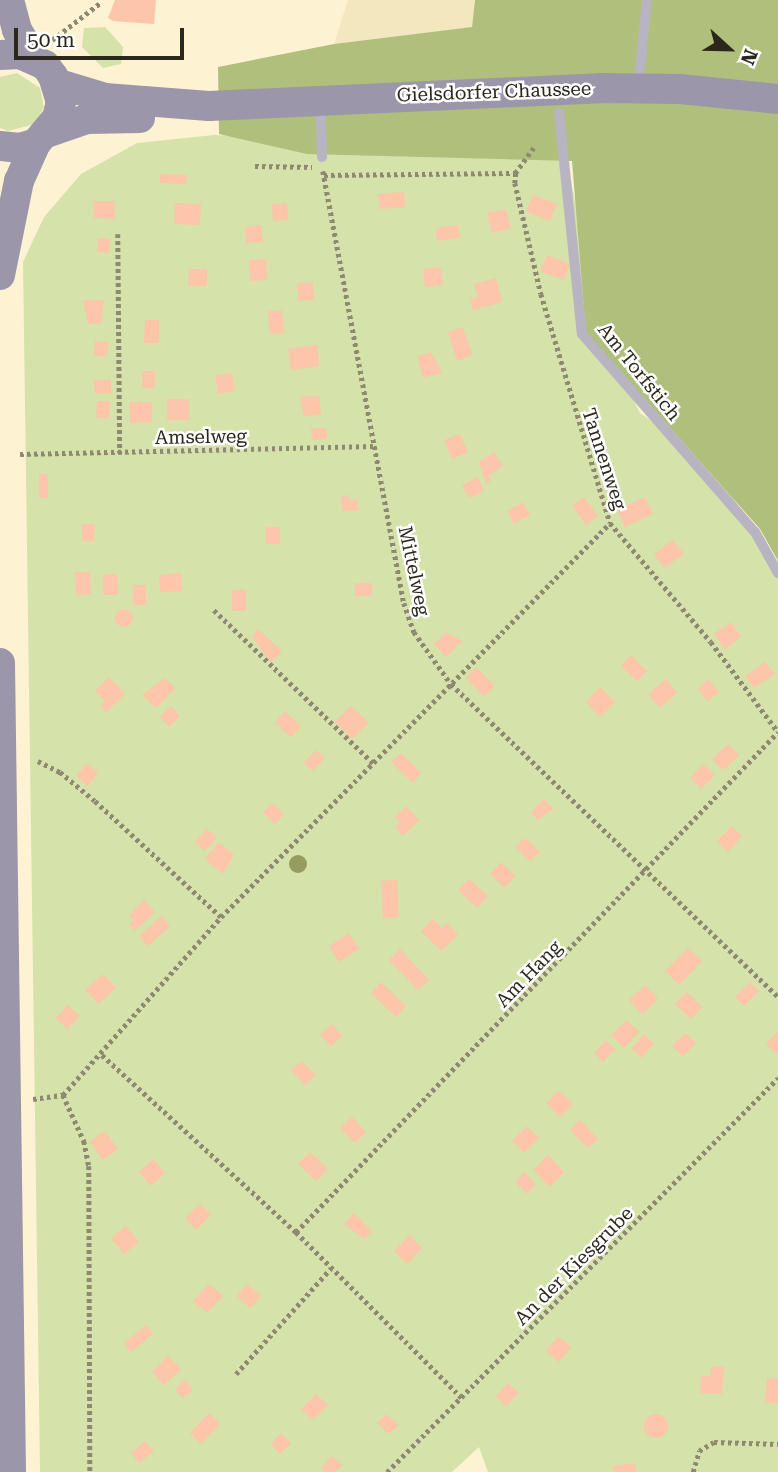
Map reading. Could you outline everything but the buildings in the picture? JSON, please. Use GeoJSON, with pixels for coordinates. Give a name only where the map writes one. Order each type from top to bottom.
{"type":"FeatureCollection","features":[{"type":"Feature","properties":{"kind":"main road"},"geometry":{"type":"LineString","coordinates":[[0,275],[19,181],[61,102],[43,49],[17,30],[9,0]]}},
{"type":"Feature","properties":{"kind":"main road"},"geometry":{"type":"LineString","coordinates":[[0,55],[43,49]]}},
{"type":"Feature","properties":{"kind":"main road","name":"Gielsdorfer Chaussee"},"geometry":{"type":"LineString","coordinates":[[56,83],[105,97],[209,106],[638,88],[778,99]]}},
{"type":"Feature","properties":{"kind":"main road","name":"Gielsdorfer Chaussee"},"geometry":{"type":"LineString","coordinates":[[0,146],[20,148],[86,119],[161,118],[209,106]]}},
{"type":"Feature","properties":{"kind":"main road"},"geometry":{"type":"LineString","coordinates":[[0,663],[5,1423],[10,1472]]}},
{"type":"Feature","properties":{"kind":"lane"},"geometry":{"type":"LineString","coordinates":[[638,88],[647,0]]}},
{"type":"Feature","properties":{"kind":"lane"},"geometry":{"type":"LineString","coordinates":[[320,100],[323,162]]}},
{"type":"Feature","properties":{"kind":"lane","name":"Am Torfstich"},"geometry":{"type":"LineString","coordinates":[[559,113],[583,334],[755,532],[778,573]]}},
{"type":"Feature","properties":{"kind":"path"},"geometry":{"type":"LineString","coordinates":[[43,49],[100,4]]}},
{"type":"Feature","properties":{"kind":"path"},"geometry":{"type":"LineString","coordinates":[[516,173],[534,148]]}},
{"type":"Feature","properties":{"kind":"path"},"geometry":{"type":"LineString","coordinates":[[255,166],[323,162]]}},
{"type":"Feature","properties":{"kind":"path","name":"Mittelweg"},"geometry":{"type":"LineString","coordinates":[[516,173],[323,175],[404,603],[414,632],[451,684],[647,868],[778,996]]}},
{"type":"Feature","properties":{"kind":"path","name":"Tannenweg"},"geometry":{"type":"LineString","coordinates":[[516,173],[541,294],[610,523],[711,642],[778,732]]}},
{"type":"Feature","properties":{"kind":"path"},"geometry":{"type":"LineString","coordinates":[[118,234],[120,453]]}},
{"type":"Feature","properties":{"kind":"path","name":"Amselweg"},"geometry":{"type":"LineString","coordinates":[[20,454],[375,446]]}},
{"type":"Feature","properties":{"kind":"path"},"geometry":{"type":"LineString","coordinates":[[33,1099],[63,1095],[102,1055],[221,917],[610,523]]}},
{"type":"Feature","properties":{"kind":"path"},"geometry":{"type":"LineString","coordinates":[[214,610],[373,763]]}},
{"type":"Feature","properties":{"kind":"path","name":"Am Hang"},"geometry":{"type":"LineString","coordinates":[[296,1233],[778,732]]}},
{"type":"Feature","properties":{"kind":"path"},"geometry":{"type":"LineString","coordinates":[[38,761],[60,772],[95,801],[221,917]]}},
{"type":"Feature","properties":{"kind":"path"},"geometry":{"type":"LineString","coordinates":[[102,1055],[296,1233],[462,1398]]}},
{"type":"Feature","properties":{"kind":"path","name":"An der Kiesgrube"},"geometry":{"type":"LineString","coordinates":[[387,1472],[778,1078]]}},
{"type":"Feature","properties":{"kind":"path"},"geometry":{"type":"LineString","coordinates":[[63,1095],[84,1141],[89,1166],[90,1472]]}},
{"type":"Feature","properties":{"kind":"path"},"geometry":{"type":"LineString","coordinates":[[236,1374],[331,1268]]}},
{"type":"Feature","properties":{"kind":"path"},"geometry":{"type":"LineString","coordinates":[[693,1472],[699,1451],[713,1442],[778,1444]]}},
{"type":"Feature","properties":{"kind":"shaded area"},"geometry":{"type":"Polygon","coordinates":[[[348,0],[475,0],[472,27],[334,44],[348,0]]]}},
{"type":"Feature","properties":{"kind":"green space"},"geometry":{"type":"Polygon","coordinates":[[[475,0],[778,0],[778,561],[760,529],[586,333],[572,161],[307,154],[219,134],[218,67],[334,44],[472,27],[475,0]]]}},
{"type":"Feature","properties":{"kind":"green space"},"geometry":{"type":"Polygon","coordinates":[[[105,27],[123,47],[121,64],[103,68],[82,47],[84,28],[105,27]]]}},
{"type":"Feature","properties":{"kind":"green space"},"geometry":{"type":"Polygon","coordinates":[[[17,73],[40,88],[44,107],[35,124],[8,131],[0,128],[0,77],[17,73]]]}},
{"type":"Feature","properties":{"kind":"green space"},"geometry":{"type":"Polygon","coordinates":[[[558,117],[603,338],[640,413],[714,464],[778,575],[778,1472],[488,1472],[479,1447],[452,1472],[40,1472],[23,262],[44,217],[81,174],[137,143],[214,135],[287,138],[558,117]]]}}]}
